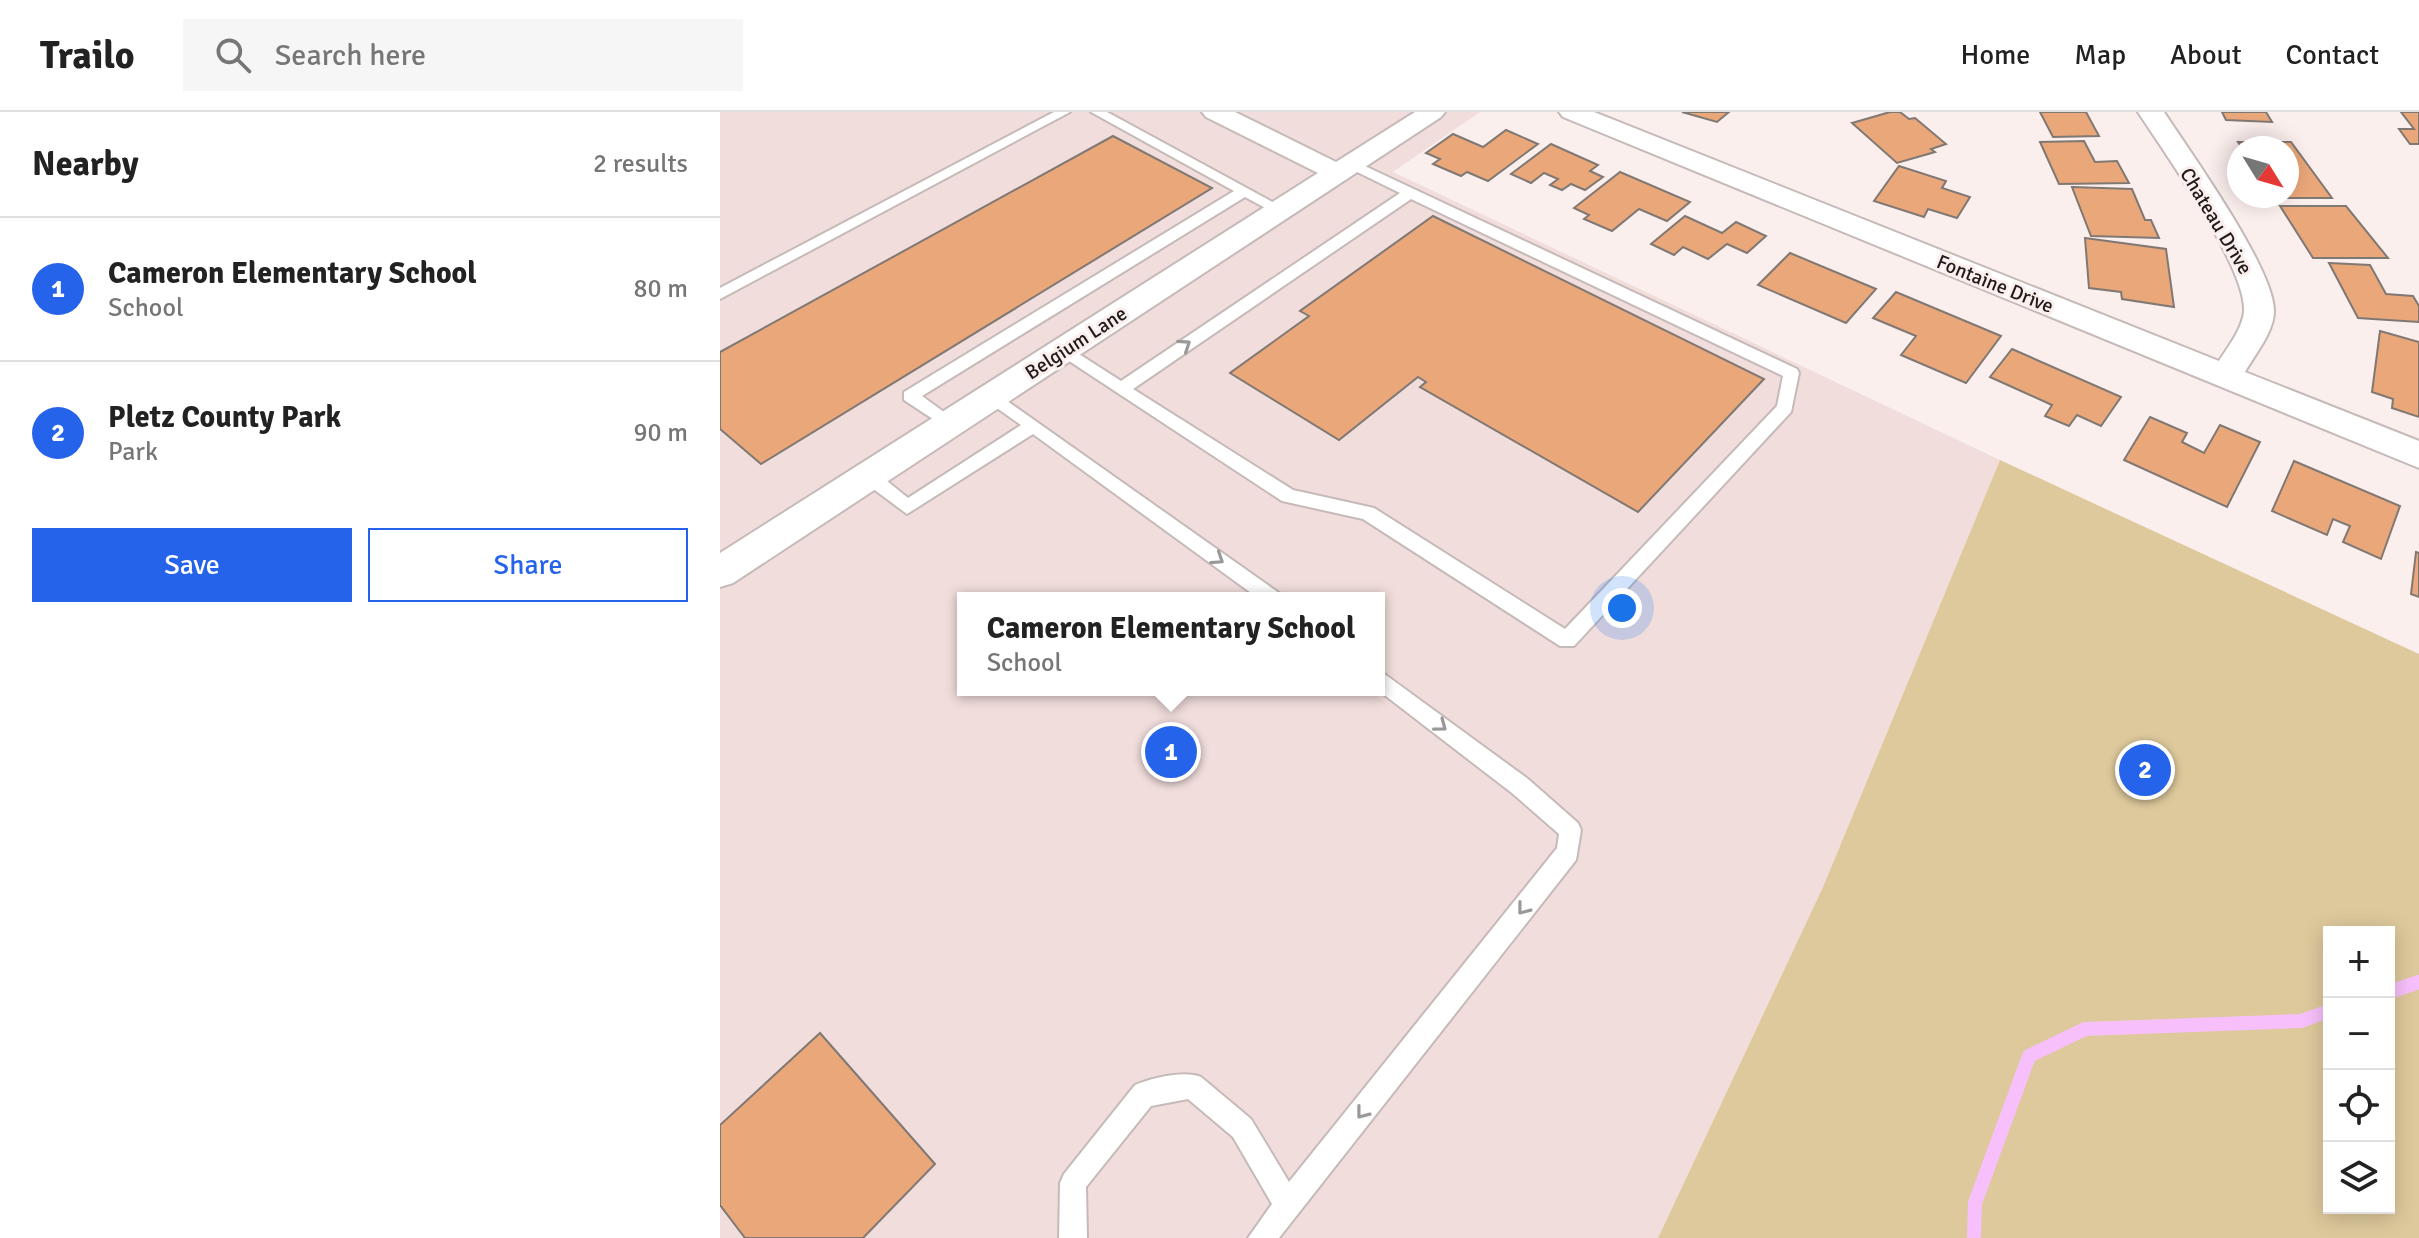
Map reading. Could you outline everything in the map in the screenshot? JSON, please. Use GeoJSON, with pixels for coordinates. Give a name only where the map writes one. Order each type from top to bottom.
{"type":"FeatureCollection","features":[{"type":"Feature","properties":{"kind":"street","name":"Belgium Lane"},"geometry":{"type":"LineString","coordinates":[[725,561],[870,477],[1432,112]]}},
{"type":"Feature","properties":{"kind":"street","name":"Fontaine Drive"},"geometry":{"type":"LineString","coordinates":[[1572,112],[2419,455]]}},
{"type":"Feature","properties":{"kind":"street","name":"Chateau Drive"},"geometry":{"type":"LineString","coordinates":[[2151,112],[2242,260],[2257,294],[2259,311],[2225,378]]}},
{"type":"Feature","properties":{"kind":"street"},"geometry":{"type":"LineString","coordinates":[[1231,115],[1345,168]]}},
{"type":"Feature","properties":{"kind":"lane"},"geometry":{"type":"LineString","coordinates":[[720,294],[1064,112]]}},
{"type":"Feature","properties":{"kind":"lane"},"geometry":{"type":"LineString","coordinates":[[1097,112],[1280,210]]}},
{"type":"Feature","properties":{"kind":"lane"},"geometry":{"type":"LineString","coordinates":[[1062,351],[1288,496],[1368,513],[1567,640],[1785,408],[1791,373],[1410,193],[1345,168]]}},
{"type":"Feature","properties":{"kind":"lane"},"geometry":{"type":"LineString","coordinates":[[951,423],[910,396],[1244,191]]}},
{"type":"Feature","properties":{"kind":"lane"},"geometry":{"type":"LineString","coordinates":[[1121,389],[1410,193]]}},
{"type":"Feature","properties":{"kind":"lane"},"geometry":{"type":"LineString","coordinates":[[993,397],[1263,592]]}},
{"type":"Feature","properties":{"kind":"lane"},"geometry":{"type":"LineString","coordinates":[[870,477],[907,507],[1031,427]]}},
{"type":"Feature","properties":{"kind":"lane"},"geometry":{"type":"LineString","coordinates":[[1262,1238],[1568,852],[1570,830],[1520,786],[1385,684]]}},
{"type":"Feature","properties":{"kind":"lane"},"geometry":{"type":"LineString","coordinates":[[1073,1238],[1073,1183],[1144,1094],[1192,1086],[1242,1128],[1288,1206]]}},
{"type":"Feature","properties":{"kind":"shaded area"},"geometry":{"type":"Polygon","coordinates":[[[720,112],[1480,112],[1393,172],[2000,460],[1823,887],[1658,1238],[720,1238],[720,112]]]}},
{"type":"Feature","properties":{"kind":"shaded area"},"geometry":{"type":"Polygon","coordinates":[[[2000,460],[2419,654],[2419,1238],[1658,1238],[1823,887],[2000,460]]]}},
{"type":"Feature","properties":{"kind":"building"},"geometry":{"type":"Polygon","coordinates":[[[1682,112],[1729,112],[1717,122],[1682,112]]]}},
{"type":"Feature","properties":{"kind":"building"},"geometry":{"type":"Polygon","coordinates":[[[1890,112],[1915,118],[1946,144],[1931,149],[1935,152],[1897,163],[1852,123],[1890,112]]]}},
{"type":"Feature","properties":{"kind":"building"},"geometry":{"type":"Polygon","coordinates":[[[2040,112],[2086,112],[2099,136],[2053,137],[2040,112]]]}},
{"type":"Feature","properties":{"kind":"building"},"geometry":{"type":"Polygon","coordinates":[[[2222,112],[2266,112],[2272,122],[2226,120],[2222,112]]]}},
{"type":"Feature","properties":{"kind":"building"},"geometry":{"type":"Polygon","coordinates":[[[2401,112],[2419,112],[2419,144],[2410,144],[2399,129],[2414,129],[2401,112]]]}},
{"type":"Feature","properties":{"kind":"building"},"geometry":{"type":"Polygon","coordinates":[[[1506,130],[1538,144],[1488,181],[1467,172],[1461,176],[1433,164],[1440,159],[1426,153],[1453,134],[1483,147],[1506,130]]]}},
{"type":"Feature","properties":{"kind":"building"},"geometry":{"type":"Polygon","coordinates":[[[1113,136],[1212,188],[761,464],[720,429],[720,352],[1113,136]]]}},
{"type":"Feature","properties":{"kind":"building"},"geometry":{"type":"Polygon","coordinates":[[[2084,141],[2095,162],[2117,161],[2129,183],[2059,184],[2040,142],[2084,141]]]}},
{"type":"Feature","properties":{"kind":"building"},"geometry":{"type":"Polygon","coordinates":[[[1551,144],[1598,165],[1590,171],[1603,177],[1585,190],[1571,184],[1562,190],[1550,185],[1558,179],[1544,173],[1531,183],[1511,174],[1551,144]]]}},
{"type":"Feature","properties":{"kind":"building"},"geometry":{"type":"Polygon","coordinates":[[[2299,153],[2332,198],[2299,198],[2299,153]]]}},
{"type":"Feature","properties":{"kind":"building"},"geometry":{"type":"Polygon","coordinates":[[[1899,166],[1946,181],[1942,188],[1970,197],[1957,218],[1928,209],[1924,217],[1874,201],[1899,166]]]}},
{"type":"Feature","properties":{"kind":"building"},"geometry":{"type":"Polygon","coordinates":[[[1620,172],[1690,202],[1667,221],[1639,209],[1612,231],[1584,219],[1589,215],[1574,208],[1620,172]]]}},
{"type":"Feature","properties":{"kind":"building"},"geometry":{"type":"Polygon","coordinates":[[[2072,187],[2132,189],[2145,220],[2151,220],[2159,238],[2091,236],[2072,187]]]}},
{"type":"Feature","properties":{"kind":"building"},"geometry":{"type":"Polygon","coordinates":[[[2346,206],[2388,258],[2313,258],[2281,208],[2346,206]]]}},
{"type":"Feature","properties":{"kind":"building"},"geometry":{"type":"Polygon","coordinates":[[[1433,216],[1764,379],[1638,512],[1420,387],[1426,382],[1418,377],[1339,440],[1230,373],[1309,316],[1300,311],[1433,216]]]}},
{"type":"Feature","properties":{"kind":"building"},"geometry":{"type":"Polygon","coordinates":[[[1685,216],[1722,233],[1736,222],[1766,236],[1747,253],[1727,244],[1708,259],[1683,247],[1674,255],[1651,244],[1685,216]]]}},
{"type":"Feature","properties":{"kind":"building"},"geometry":{"type":"Polygon","coordinates":[[[2085,238],[2166,249],[2174,307],[2122,299],[2121,292],[2089,288],[2085,238]]]}},
{"type":"Feature","properties":{"kind":"building"},"geometry":{"type":"Polygon","coordinates":[[[1790,253],[1876,289],[1846,323],[1758,285],[1790,253]]]}},
{"type":"Feature","properties":{"kind":"building"},"geometry":{"type":"Polygon","coordinates":[[[2329,263],[2370,265],[2386,294],[2413,296],[2419,306],[2419,322],[2358,318],[2329,263]]]}},
{"type":"Feature","properties":{"kind":"building"},"geometry":{"type":"Polygon","coordinates":[[[1896,292],[2001,336],[1966,383],[1901,355],[1916,336],[1873,318],[1896,292]]]}},
{"type":"Feature","properties":{"kind":"building"},"geometry":{"type":"Polygon","coordinates":[[[2380,331],[2419,342],[2419,417],[2392,408],[2393,399],[2372,392],[2380,331]]]}},
{"type":"Feature","properties":{"kind":"building"},"geometry":{"type":"Polygon","coordinates":[[[2012,349],[2121,397],[2101,426],[2077,415],[2069,426],[2045,416],[2052,405],[1990,377],[2012,349]]]}},
{"type":"Feature","properties":{"kind":"building"},"geometry":{"type":"Polygon","coordinates":[[[2150,417],[2187,433],[2182,442],[2204,453],[2220,425],[2260,442],[2227,507],[2124,460],[2150,417]]]}},
{"type":"Feature","properties":{"kind":"building"},"geometry":{"type":"Polygon","coordinates":[[[2294,461],[2400,506],[2381,559],[2343,542],[2350,526],[2333,519],[2327,535],[2272,511],[2294,461]]]}},
{"type":"Feature","properties":{"kind":"building"},"geometry":{"type":"Polygon","coordinates":[[[2416,552],[2419,553],[2419,597],[2411,594],[2416,552]]]}},
{"type":"Feature","properties":{"kind":"building"},"geometry":{"type":"Polygon","coordinates":[[[820,1033],[935,1164],[863,1238],[745,1238],[720,1205],[720,1125],[820,1033]]]}},
{"type":"Feature","properties":{"kind":"waterway"},"geometry":{"type":"LineString","coordinates":[[2395,990],[2419,982]]}},
{"type":"Feature","properties":{"kind":"waterway"},"geometry":{"type":"LineString","coordinates":[[1974,1238],[1975,1203],[2029,1056],[2085,1029],[2301,1021],[2323,1013]]}},
{"type":"Feature","properties":{"kind":"place","name":"Cameron Elementary School"},"geometry":{"type":"Point","coordinates":[1171,752]}},
{"type":"Feature","properties":{"kind":"place","name":"Pletz County Park"},"geometry":{"type":"Point","coordinates":[2145,770]}}]}
